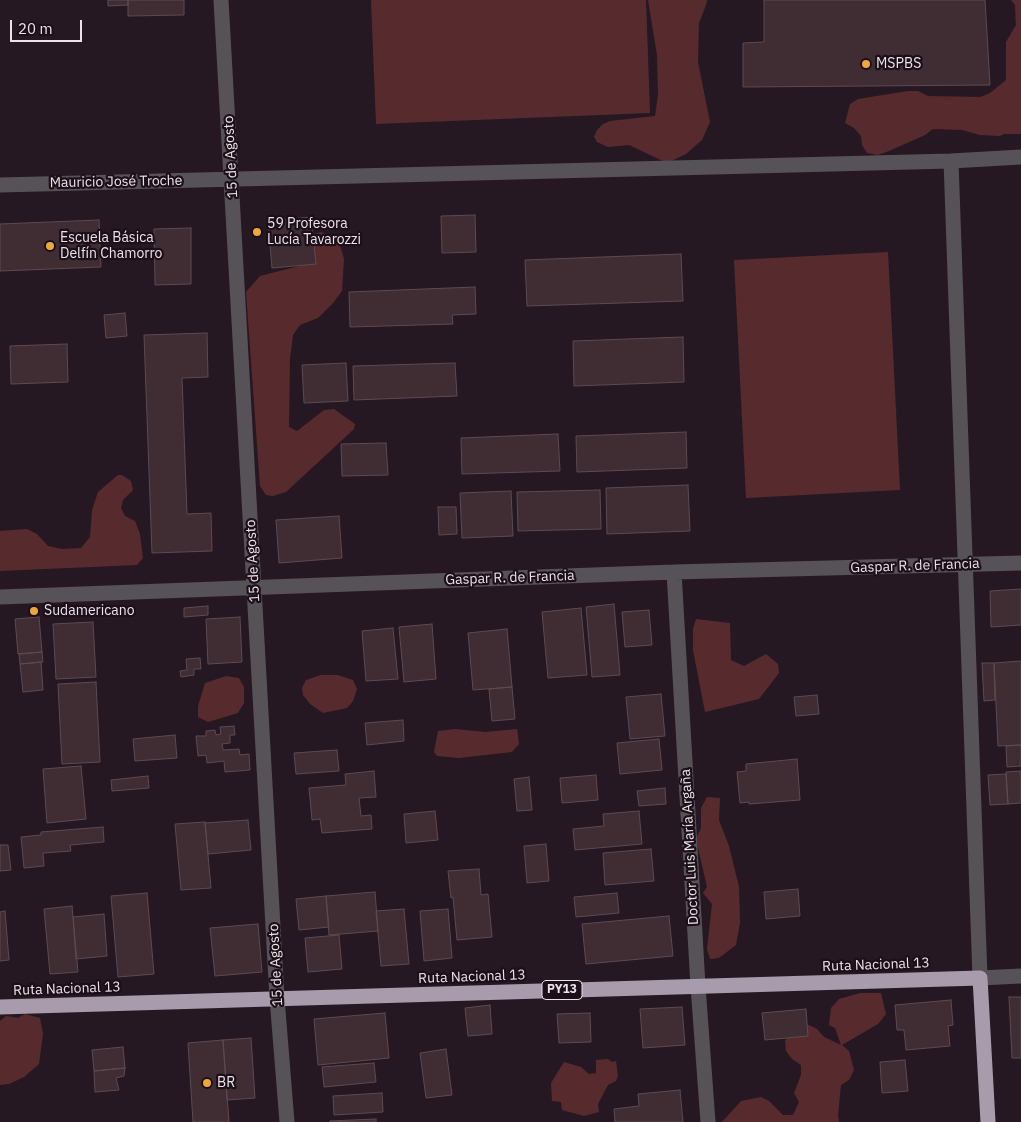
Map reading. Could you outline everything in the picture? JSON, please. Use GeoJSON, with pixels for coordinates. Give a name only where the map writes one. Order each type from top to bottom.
{"type":"FeatureCollection","features":[{"type":"Feature","properties":{"kind":"highway","name":"Ruta Nacional 13"},"geometry":{"type":"LineString","coordinates":[[0,1007],[980,978]]}},
{"type":"Feature","properties":{"kind":"highway"},"geometry":{"type":"LineString","coordinates":[[980,978],[988,1122]]}},
{"type":"Feature","properties":{"kind":"street","name":"15 de Agosto"},"geometry":{"type":"LineString","coordinates":[[221,0],[277,998],[287,1122]]}},
{"type":"Feature","properties":{"kind":"street","name":"Mauricio José Troche"},"geometry":{"type":"LineString","coordinates":[[0,185],[951,161],[1021,157]]}},
{"type":"Feature","properties":{"kind":"street"},"geometry":{"type":"LineString","coordinates":[[951,161],[980,978],[1021,976]]}},
{"type":"Feature","properties":{"kind":"street","name":"Gaspar R. de Francia"},"geometry":{"type":"LineString","coordinates":[[0,597],[674,572],[1021,563]]}},
{"type":"Feature","properties":{"kind":"street","name":"Doctor Luis María Argaña"},"geometry":{"type":"LineString","coordinates":[[674,572],[698,986],[708,1122]]}},
{"type":"Feature","properties":{"kind":"shaded area"},"geometry":{"type":"Polygon","coordinates":[[[371,0],[646,0],[650,113],[376,124],[371,0]]]}},
{"type":"Feature","properties":{"kind":"shaded area"},"geometry":{"type":"Polygon","coordinates":[[[648,0],[707,0],[699,23],[698,62],[710,122],[702,140],[686,154],[667,163],[629,145],[608,147],[597,142],[594,137],[597,130],[603,124],[610,121],[655,116],[658,95],[657,55],[648,0]]]}},
{"type":"Feature","properties":{"kind":"shaded area"},"geometry":{"type":"Polygon","coordinates":[[[1011,0],[1021,0],[1021,134],[980,135],[962,130],[933,129],[925,135],[878,155],[867,153],[862,145],[861,136],[854,128],[845,123],[850,104],[858,99],[908,91],[918,91],[928,96],[980,97],[990,93],[1006,80],[1006,42],[1016,25],[1015,5],[1011,0]]]}},
{"type":"Feature","properties":{"kind":"shaded area"},"geometry":{"type":"Polygon","coordinates":[[[321,232],[334,237],[340,245],[344,259],[342,291],[318,318],[300,325],[293,335],[290,359],[289,427],[297,431],[324,410],[334,409],[355,424],[354,429],[286,492],[273,496],[266,495],[260,486],[246,292],[260,276],[307,264],[310,261],[314,234],[321,232]]]}},
{"type":"Feature","properties":{"kind":"shaded area"},"geometry":{"type":"Polygon","coordinates":[[[888,252],[900,490],[746,498],[734,260],[888,252]]]}},
{"type":"Feature","properties":{"kind":"shaded area"},"geometry":{"type":"Polygon","coordinates":[[[118,475],[122,475],[131,481],[133,490],[123,500],[121,508],[125,516],[135,521],[140,534],[143,558],[137,565],[0,571],[0,531],[27,529],[37,534],[48,546],[62,549],[81,548],[90,537],[92,510],[98,492],[118,475]]]}},
{"type":"Feature","properties":{"kind":"shaded area"},"geometry":{"type":"Polygon","coordinates":[[[696,619],[730,623],[731,660],[744,666],[766,654],[778,664],[779,673],[759,699],[705,712],[693,650],[693,629],[696,619]]]}},
{"type":"Feature","properties":{"kind":"shaded area"},"geometry":{"type":"Polygon","coordinates":[[[321,675],[338,675],[353,680],[357,689],[353,701],[347,708],[323,713],[310,704],[303,695],[302,688],[306,680],[321,675]]]}},
{"type":"Feature","properties":{"kind":"shaded area"},"geometry":{"type":"Polygon","coordinates":[[[226,676],[239,678],[244,687],[244,703],[238,713],[208,722],[198,717],[198,706],[205,683],[226,676]]]}},
{"type":"Feature","properties":{"kind":"shaded area"},"geometry":{"type":"Polygon","coordinates":[[[455,729],[485,732],[517,729],[519,744],[512,752],[459,758],[437,756],[434,752],[438,731],[455,729]]]}},
{"type":"Feature","properties":{"kind":"shaded area"},"geometry":{"type":"Polygon","coordinates":[[[707,797],[720,798],[719,820],[729,846],[739,887],[740,923],[736,945],[719,958],[710,959],[707,949],[712,904],[703,893],[707,887],[696,839],[701,828],[701,808],[707,797]]]}},
{"type":"Feature","properties":{"kind":"shaded area"},"geometry":{"type":"Polygon","coordinates":[[[860,993],[881,993],[886,1014],[878,1024],[842,1045],[849,1051],[854,1070],[849,1080],[841,1085],[839,1122],[722,1122],[741,1101],[761,1097],[769,1101],[783,1115],[793,1115],[799,1102],[794,1093],[801,1075],[801,1065],[792,1059],[786,1051],[785,1041],[790,1032],[799,1026],[809,1025],[817,1029],[824,1037],[841,1045],[835,1028],[829,1025],[831,1008],[839,999],[860,993]]]}},
{"type":"Feature","properties":{"kind":"shaded area"},"geometry":{"type":"Polygon","coordinates":[[[25,1014],[40,1018],[43,1034],[39,1064],[24,1077],[9,1084],[0,1085],[0,1021],[6,1016],[18,1018],[25,1014]]]}},
{"type":"Feature","properties":{"kind":"shaded area"},"geometry":{"type":"Polygon","coordinates":[[[608,1059],[612,1062],[616,1061],[618,1076],[616,1081],[608,1085],[598,1104],[599,1112],[584,1116],[562,1110],[561,1102],[552,1101],[551,1083],[564,1062],[581,1067],[589,1074],[596,1073],[596,1060],[608,1059]]]}},
{"type":"Feature","properties":{"kind":"building"},"geometry":{"type":"Polygon","coordinates":[[[108,0],[128,0],[128,5],[108,6],[108,0]]]}},
{"type":"Feature","properties":{"kind":"building"},"geometry":{"type":"Polygon","coordinates":[[[128,0],[184,0],[184,15],[128,16],[128,0]]]}},
{"type":"Feature","properties":{"kind":"building","name":"MSPBS"},"geometry":{"type":"Polygon","coordinates":[[[764,0],[985,0],[990,85],[743,87],[743,43],[764,42],[764,0]]]}},
{"type":"Feature","properties":{"kind":"building"},"geometry":{"type":"Polygon","coordinates":[[[475,215],[476,252],[442,253],[441,216],[475,215]]]}},
{"type":"Feature","properties":{"kind":"building"},"geometry":{"type":"Polygon","coordinates":[[[311,217],[316,264],[272,268],[268,221],[311,217]]]}},
{"type":"Feature","properties":{"kind":"building","name":"Escuela Básica Delfín Chamorro"},"geometry":{"type":"Polygon","coordinates":[[[99,220],[101,267],[0,271],[0,224],[99,220]]]}},
{"type":"Feature","properties":{"kind":"building"},"geometry":{"type":"Polygon","coordinates":[[[191,228],[191,284],[155,285],[154,229],[191,228]]]}},
{"type":"Feature","properties":{"kind":"building"},"geometry":{"type":"Polygon","coordinates":[[[681,254],[683,301],[527,306],[525,260],[681,254]]]}},
{"type":"Feature","properties":{"kind":"building"},"geometry":{"type":"Polygon","coordinates":[[[475,287],[476,314],[452,315],[453,324],[350,327],[349,292],[475,287]]]}},
{"type":"Feature","properties":{"kind":"building"},"geometry":{"type":"Polygon","coordinates":[[[125,313],[127,336],[106,338],[104,315],[125,313]]]}},
{"type":"Feature","properties":{"kind":"building"},"geometry":{"type":"Polygon","coordinates":[[[207,333],[208,377],[182,378],[187,514],[211,513],[212,551],[152,553],[144,335],[207,333]]]}},
{"type":"Feature","properties":{"kind":"building"},"geometry":{"type":"Polygon","coordinates":[[[683,337],[684,382],[574,386],[573,341],[683,337]]]}},
{"type":"Feature","properties":{"kind":"building"},"geometry":{"type":"Polygon","coordinates":[[[67,344],[68,382],[11,384],[10,346],[67,344]]]}},
{"type":"Feature","properties":{"kind":"building"},"geometry":{"type":"Polygon","coordinates":[[[346,363],[348,401],[304,403],[302,365],[346,363]]]}},
{"type":"Feature","properties":{"kind":"building"},"geometry":{"type":"Polygon","coordinates":[[[455,363],[457,396],[354,400],[353,366],[455,363]]]}},
{"type":"Feature","properties":{"kind":"building"},"geometry":{"type":"Polygon","coordinates":[[[686,432],[687,468],[577,472],[576,436],[686,432]]]}},
{"type":"Feature","properties":{"kind":"building"},"geometry":{"type":"Polygon","coordinates":[[[558,434],[560,471],[462,474],[461,438],[558,434]]]}},
{"type":"Feature","properties":{"kind":"building"},"geometry":{"type":"Polygon","coordinates":[[[386,443],[388,475],[342,476],[341,444],[386,443]]]}},
{"type":"Feature","properties":{"kind":"building"},"geometry":{"type":"Polygon","coordinates":[[[688,485],[690,531],[607,534],[606,488],[688,485]]]}},
{"type":"Feature","properties":{"kind":"building"},"geometry":{"type":"Polygon","coordinates":[[[600,490],[601,529],[518,531],[517,492],[600,490]]]}},
{"type":"Feature","properties":{"kind":"building"},"geometry":{"type":"Polygon","coordinates":[[[511,491],[513,536],[462,538],[460,493],[511,491]]]}},
{"type":"Feature","properties":{"kind":"building"},"geometry":{"type":"Polygon","coordinates":[[[438,507],[456,507],[457,534],[439,535],[438,507]]]}},
{"type":"Feature","properties":{"kind":"building"},"geometry":{"type":"Polygon","coordinates":[[[339,516],[342,558],[279,563],[276,520],[339,516]]]}},
{"type":"Feature","properties":{"kind":"building"},"geometry":{"type":"Polygon","coordinates":[[[1021,589],[1021,625],[991,627],[990,591],[1021,589]]]}},
{"type":"Feature","properties":{"kind":"building"},"geometry":{"type":"Polygon","coordinates":[[[614,604],[620,675],[592,677],[586,607],[614,604]]]}},
{"type":"Feature","properties":{"kind":"building"},"geometry":{"type":"Polygon","coordinates":[[[208,606],[208,615],[184,617],[184,608],[208,606]]]}},
{"type":"Feature","properties":{"kind":"building"},"geometry":{"type":"Polygon","coordinates":[[[581,608],[587,675],[548,678],[542,612],[581,608]]]}},
{"type":"Feature","properties":{"kind":"building"},"geometry":{"type":"Polygon","coordinates":[[[649,610],[652,645],[625,647],[622,612],[649,610]]]}},
{"type":"Feature","properties":{"kind":"building"},"geometry":{"type":"Polygon","coordinates":[[[39,617],[42,652],[18,654],[15,619],[39,617]]]}},
{"type":"Feature","properties":{"kind":"building"},"geometry":{"type":"Polygon","coordinates":[[[240,617],[242,662],[208,664],[206,619],[240,617]]]}},
{"type":"Feature","properties":{"kind":"building"},"geometry":{"type":"Polygon","coordinates":[[[93,622],[96,677],[56,679],[53,624],[93,622]]]}},
{"type":"Feature","properties":{"kind":"building"},"geometry":{"type":"Polygon","coordinates":[[[432,624],[436,679],[404,682],[399,627],[432,624]]]}},
{"type":"Feature","properties":{"kind":"building"},"geometry":{"type":"Polygon","coordinates":[[[393,628],[398,679],[366,681],[362,631],[393,628]]]}},
{"type":"Feature","properties":{"kind":"building"},"geometry":{"type":"Polygon","coordinates":[[[507,629],[512,687],[473,690],[468,633],[507,629]]]}},
{"type":"Feature","properties":{"kind":"building"},"geometry":{"type":"Polygon","coordinates":[[[42,652],[43,662],[20,664],[19,654],[42,652]]]}},
{"type":"Feature","properties":{"kind":"building"},"geometry":{"type":"Polygon","coordinates":[[[200,658],[201,669],[194,669],[194,675],[181,677],[180,671],[187,670],[186,659],[200,658]]]}},
{"type":"Feature","properties":{"kind":"building"},"geometry":{"type":"Polygon","coordinates":[[[1021,661],[1021,745],[998,746],[994,663],[1021,661]]]}},
{"type":"Feature","properties":{"kind":"building"},"geometry":{"type":"Polygon","coordinates":[[[41,662],[43,690],[23,692],[20,664],[41,662]]]}},
{"type":"Feature","properties":{"kind":"building"},"geometry":{"type":"Polygon","coordinates":[[[982,663],[994,663],[995,700],[984,701],[982,663]]]}},
{"type":"Feature","properties":{"kind":"building"},"geometry":{"type":"Polygon","coordinates":[[[96,682],[100,762],[62,764],[58,684],[96,682]]]}},
{"type":"Feature","properties":{"kind":"building"},"geometry":{"type":"Polygon","coordinates":[[[512,687],[515,719],[492,721],[489,689],[512,687]]]}},
{"type":"Feature","properties":{"kind":"building"},"geometry":{"type":"Polygon","coordinates":[[[661,694],[665,736],[630,739],[626,697],[661,694]]]}},
{"type":"Feature","properties":{"kind":"building"},"geometry":{"type":"Polygon","coordinates":[[[817,695],[819,714],[796,716],[794,697],[817,695]]]}},
{"type":"Feature","properties":{"kind":"building"},"geometry":{"type":"Polygon","coordinates":[[[403,720],[404,741],[367,745],[365,723],[403,720]]]}},
{"type":"Feature","properties":{"kind":"building"},"geometry":{"type":"Polygon","coordinates":[[[234,726],[235,735],[230,735],[230,743],[222,744],[223,750],[239,749],[240,755],[249,754],[250,770],[225,772],[224,761],[207,763],[206,755],[198,756],[196,736],[206,736],[206,731],[215,730],[216,735],[221,734],[220,727],[234,726]]]}},
{"type":"Feature","properties":{"kind":"building"},"geometry":{"type":"Polygon","coordinates":[[[175,735],[177,758],[135,761],[133,739],[175,735]]]}},
{"type":"Feature","properties":{"kind":"building"},"geometry":{"type":"Polygon","coordinates":[[[659,739],[662,770],[620,774],[617,743],[659,739]]]}},
{"type":"Feature","properties":{"kind":"building"},"geometry":{"type":"Polygon","coordinates":[[[1021,745],[1021,766],[1007,767],[1006,746],[1021,745]]]}},
{"type":"Feature","properties":{"kind":"building"},"geometry":{"type":"Polygon","coordinates":[[[337,750],[339,771],[296,774],[294,753],[337,750]]]}},
{"type":"Feature","properties":{"kind":"building"},"geometry":{"type":"Polygon","coordinates":[[[797,759],[800,800],[740,803],[737,772],[746,771],[746,764],[797,759]]]}},
{"type":"Feature","properties":{"kind":"building"},"geometry":{"type":"Polygon","coordinates":[[[81,766],[86,819],[47,823],[43,769],[81,766]]]}},
{"type":"Feature","properties":{"kind":"building"},"geometry":{"type":"Polygon","coordinates":[[[374,771],[376,797],[359,798],[361,816],[371,815],[372,829],[322,833],[320,819],[312,820],[309,788],[346,785],[345,774],[374,771]]]}},
{"type":"Feature","properties":{"kind":"building"},"geometry":{"type":"Polygon","coordinates":[[[1021,771],[1021,803],[1008,804],[1006,772],[1021,771]]]}},
{"type":"Feature","properties":{"kind":"building"},"geometry":{"type":"Polygon","coordinates":[[[1006,774],[1008,804],[990,805],[988,775],[1006,774]]]}},
{"type":"Feature","properties":{"kind":"building"},"geometry":{"type":"Polygon","coordinates":[[[596,775],[598,800],[562,803],[560,778],[596,775]]]}},
{"type":"Feature","properties":{"kind":"building"},"geometry":{"type":"Polygon","coordinates":[[[148,776],[149,788],[112,791],[111,780],[148,776]]]}},
{"type":"Feature","properties":{"kind":"building"},"geometry":{"type":"Polygon","coordinates":[[[529,777],[532,810],[517,811],[514,779],[529,777]]]}},
{"type":"Feature","properties":{"kind":"building"},"geometry":{"type":"Polygon","coordinates":[[[665,788],[666,804],[639,806],[637,791],[665,788]]]}},
{"type":"Feature","properties":{"kind":"building"},"geometry":{"type":"Polygon","coordinates":[[[435,811],[438,840],[406,843],[404,814],[435,811]]]}},
{"type":"Feature","properties":{"kind":"building"},"geometry":{"type":"Polygon","coordinates":[[[639,811],[642,844],[575,850],[573,829],[604,826],[603,814],[639,811]]]}},
{"type":"Feature","properties":{"kind":"building"},"geometry":{"type":"Polygon","coordinates":[[[248,820],[251,850],[208,854],[205,823],[248,820]]]}},
{"type":"Feature","properties":{"kind":"building"},"geometry":{"type":"Polygon","coordinates":[[[205,822],[211,888],[181,890],[175,824],[205,822]]]}},
{"type":"Feature","properties":{"kind":"building"},"geometry":{"type":"Polygon","coordinates":[[[103,827],[104,842],[70,845],[71,851],[43,853],[44,866],[24,868],[21,837],[41,835],[41,832],[103,827]]]}},
{"type":"Feature","properties":{"kind":"building"},"geometry":{"type":"Polygon","coordinates":[[[546,844],[549,881],[527,883],[524,846],[546,844]]]}},
{"type":"Feature","properties":{"kind":"building"},"geometry":{"type":"Polygon","coordinates":[[[0,845],[8,845],[11,870],[0,871],[0,845]]]}},
{"type":"Feature","properties":{"kind":"building"},"geometry":{"type":"Polygon","coordinates":[[[651,849],[654,881],[605,885],[603,853],[651,849]]]}},
{"type":"Feature","properties":{"kind":"building"},"geometry":{"type":"Polygon","coordinates":[[[479,869],[481,895],[488,894],[492,937],[457,940],[453,897],[451,898],[448,871],[479,869]]]}},
{"type":"Feature","properties":{"kind":"building"},"geometry":{"type":"Polygon","coordinates":[[[798,889],[800,916],[766,919],[764,892],[798,889]]]}},
{"type":"Feature","properties":{"kind":"building"},"geometry":{"type":"Polygon","coordinates":[[[375,892],[378,931],[329,935],[326,896],[375,892]]]}},
{"type":"Feature","properties":{"kind":"building"},"geometry":{"type":"Polygon","coordinates":[[[147,893],[154,974],[118,977],[111,896],[147,893]]]}},
{"type":"Feature","properties":{"kind":"building"},"geometry":{"type":"Polygon","coordinates":[[[617,893],[619,913],[576,917],[574,897],[617,893]]]}},
{"type":"Feature","properties":{"kind":"building"},"geometry":{"type":"Polygon","coordinates":[[[326,896],[329,927],[299,930],[296,899],[326,896]]]}},
{"type":"Feature","properties":{"kind":"building"},"geometry":{"type":"Polygon","coordinates":[[[72,906],[78,972],[50,974],[44,909],[72,906]]]}},
{"type":"Feature","properties":{"kind":"building"},"geometry":{"type":"Polygon","coordinates":[[[404,909],[409,964],[381,966],[376,911],[404,909]]]}},
{"type":"Feature","properties":{"kind":"building"},"geometry":{"type":"Polygon","coordinates":[[[448,909],[452,958],[424,961],[420,911],[448,909]]]}},
{"type":"Feature","properties":{"kind":"building"},"geometry":{"type":"Polygon","coordinates":[[[5,911],[9,960],[0,961],[0,912],[5,911]]]}},
{"type":"Feature","properties":{"kind":"building"},"geometry":{"type":"Polygon","coordinates":[[[104,914],[107,956],[76,959],[73,917],[104,914]]]}},
{"type":"Feature","properties":{"kind":"building"},"geometry":{"type":"Polygon","coordinates":[[[669,916],[673,956],[586,964],[582,924],[669,916]]]}},
{"type":"Feature","properties":{"kind":"building"},"geometry":{"type":"Polygon","coordinates":[[[258,924],[262,972],[215,976],[210,928],[258,924]]]}},
{"type":"Feature","properties":{"kind":"building"},"geometry":{"type":"Polygon","coordinates":[[[339,935],[342,969],[308,972],[305,938],[339,935]]]}},
{"type":"Feature","properties":{"kind":"building"},"geometry":{"type":"Polygon","coordinates":[[[1009,997],[1021,997],[1021,1058],[1012,1058],[1009,997]]]}},
{"type":"Feature","properties":{"kind":"building"},"geometry":{"type":"Polygon","coordinates":[[[951,1000],[953,1025],[948,1026],[950,1046],[906,1050],[904,1030],[897,1030],[895,1005],[951,1000]]]}},
{"type":"Feature","properties":{"kind":"building"},"geometry":{"type":"Polygon","coordinates":[[[490,1005],[492,1034],[468,1036],[465,1008],[490,1005]]]}},
{"type":"Feature","properties":{"kind":"building"},"geometry":{"type":"Polygon","coordinates":[[[682,1007],[685,1045],[643,1048],[640,1009],[682,1007]]]}},
{"type":"Feature","properties":{"kind":"building"},"geometry":{"type":"Polygon","coordinates":[[[806,1009],[808,1036],[765,1040],[762,1013],[806,1009]]]}},
{"type":"Feature","properties":{"kind":"building"},"geometry":{"type":"Polygon","coordinates":[[[385,1013],[389,1058],[318,1065],[314,1019],[385,1013]]]}},
{"type":"Feature","properties":{"kind":"building"},"geometry":{"type":"Polygon","coordinates":[[[590,1013],[591,1042],[559,1043],[557,1014],[590,1013]]]}},
{"type":"Feature","properties":{"kind":"building"},"geometry":{"type":"Polygon","coordinates":[[[251,1038],[255,1098],[227,1100],[223,1040],[251,1038]]]}},
{"type":"Feature","properties":{"kind":"building"},"geometry":{"type":"Polygon","coordinates":[[[223,1040],[229,1122],[193,1122],[188,1043],[223,1040]]]}},
{"type":"Feature","properties":{"kind":"building"},"geometry":{"type":"Polygon","coordinates":[[[123,1047],[125,1068],[94,1071],[92,1050],[123,1047]]]}},
{"type":"Feature","properties":{"kind":"building"},"geometry":{"type":"Polygon","coordinates":[[[446,1049],[452,1095],[426,1098],[420,1053],[446,1049]]]}},
{"type":"Feature","properties":{"kind":"building"},"geometry":{"type":"Polygon","coordinates":[[[905,1060],[908,1091],[882,1093],[880,1062],[905,1060]]]}},
{"type":"Feature","properties":{"kind":"building"},"geometry":{"type":"Polygon","coordinates":[[[374,1063],[376,1082],[324,1087],[322,1067],[374,1063]]]}},
{"type":"Feature","properties":{"kind":"building"},"geometry":{"type":"Polygon","coordinates":[[[125,1068],[124,1076],[116,1078],[119,1090],[95,1092],[94,1071],[125,1068]]]}},
{"type":"Feature","properties":{"kind":"building"},"geometry":{"type":"Polygon","coordinates":[[[680,1090],[683,1122],[615,1122],[614,1109],[639,1106],[638,1094],[680,1090]]]}},
{"type":"Feature","properties":{"kind":"building"},"geometry":{"type":"Polygon","coordinates":[[[382,1093],[383,1112],[334,1115],[333,1096],[382,1093]]]}},
{"type":"Feature","properties":{"kind":"building"},"geometry":{"type":"Polygon","coordinates":[[[376,1119],[376,1122],[330,1122],[330,1121],[376,1119]]]}},
{"type":"Feature","properties":{"kind":"place","name":"MSPBS"},"geometry":{"type":"Point","coordinates":[866,64]}},
{"type":"Feature","properties":{"kind":"place","name":"59 Profesora Lucía Tavarozzi"},"geometry":{"type":"Point","coordinates":[257,232]}},
{"type":"Feature","properties":{"kind":"place","name":"Escuela Básica Delfín Chamorro"},"geometry":{"type":"Point","coordinates":[50,246]}},
{"type":"Feature","properties":{"kind":"place","name":"Sudamericano"},"geometry":{"type":"Point","coordinates":[34,611]}},
{"type":"Feature","properties":{"kind":"place","name":"BR"},"geometry":{"type":"Point","coordinates":[207,1083]}}]}
